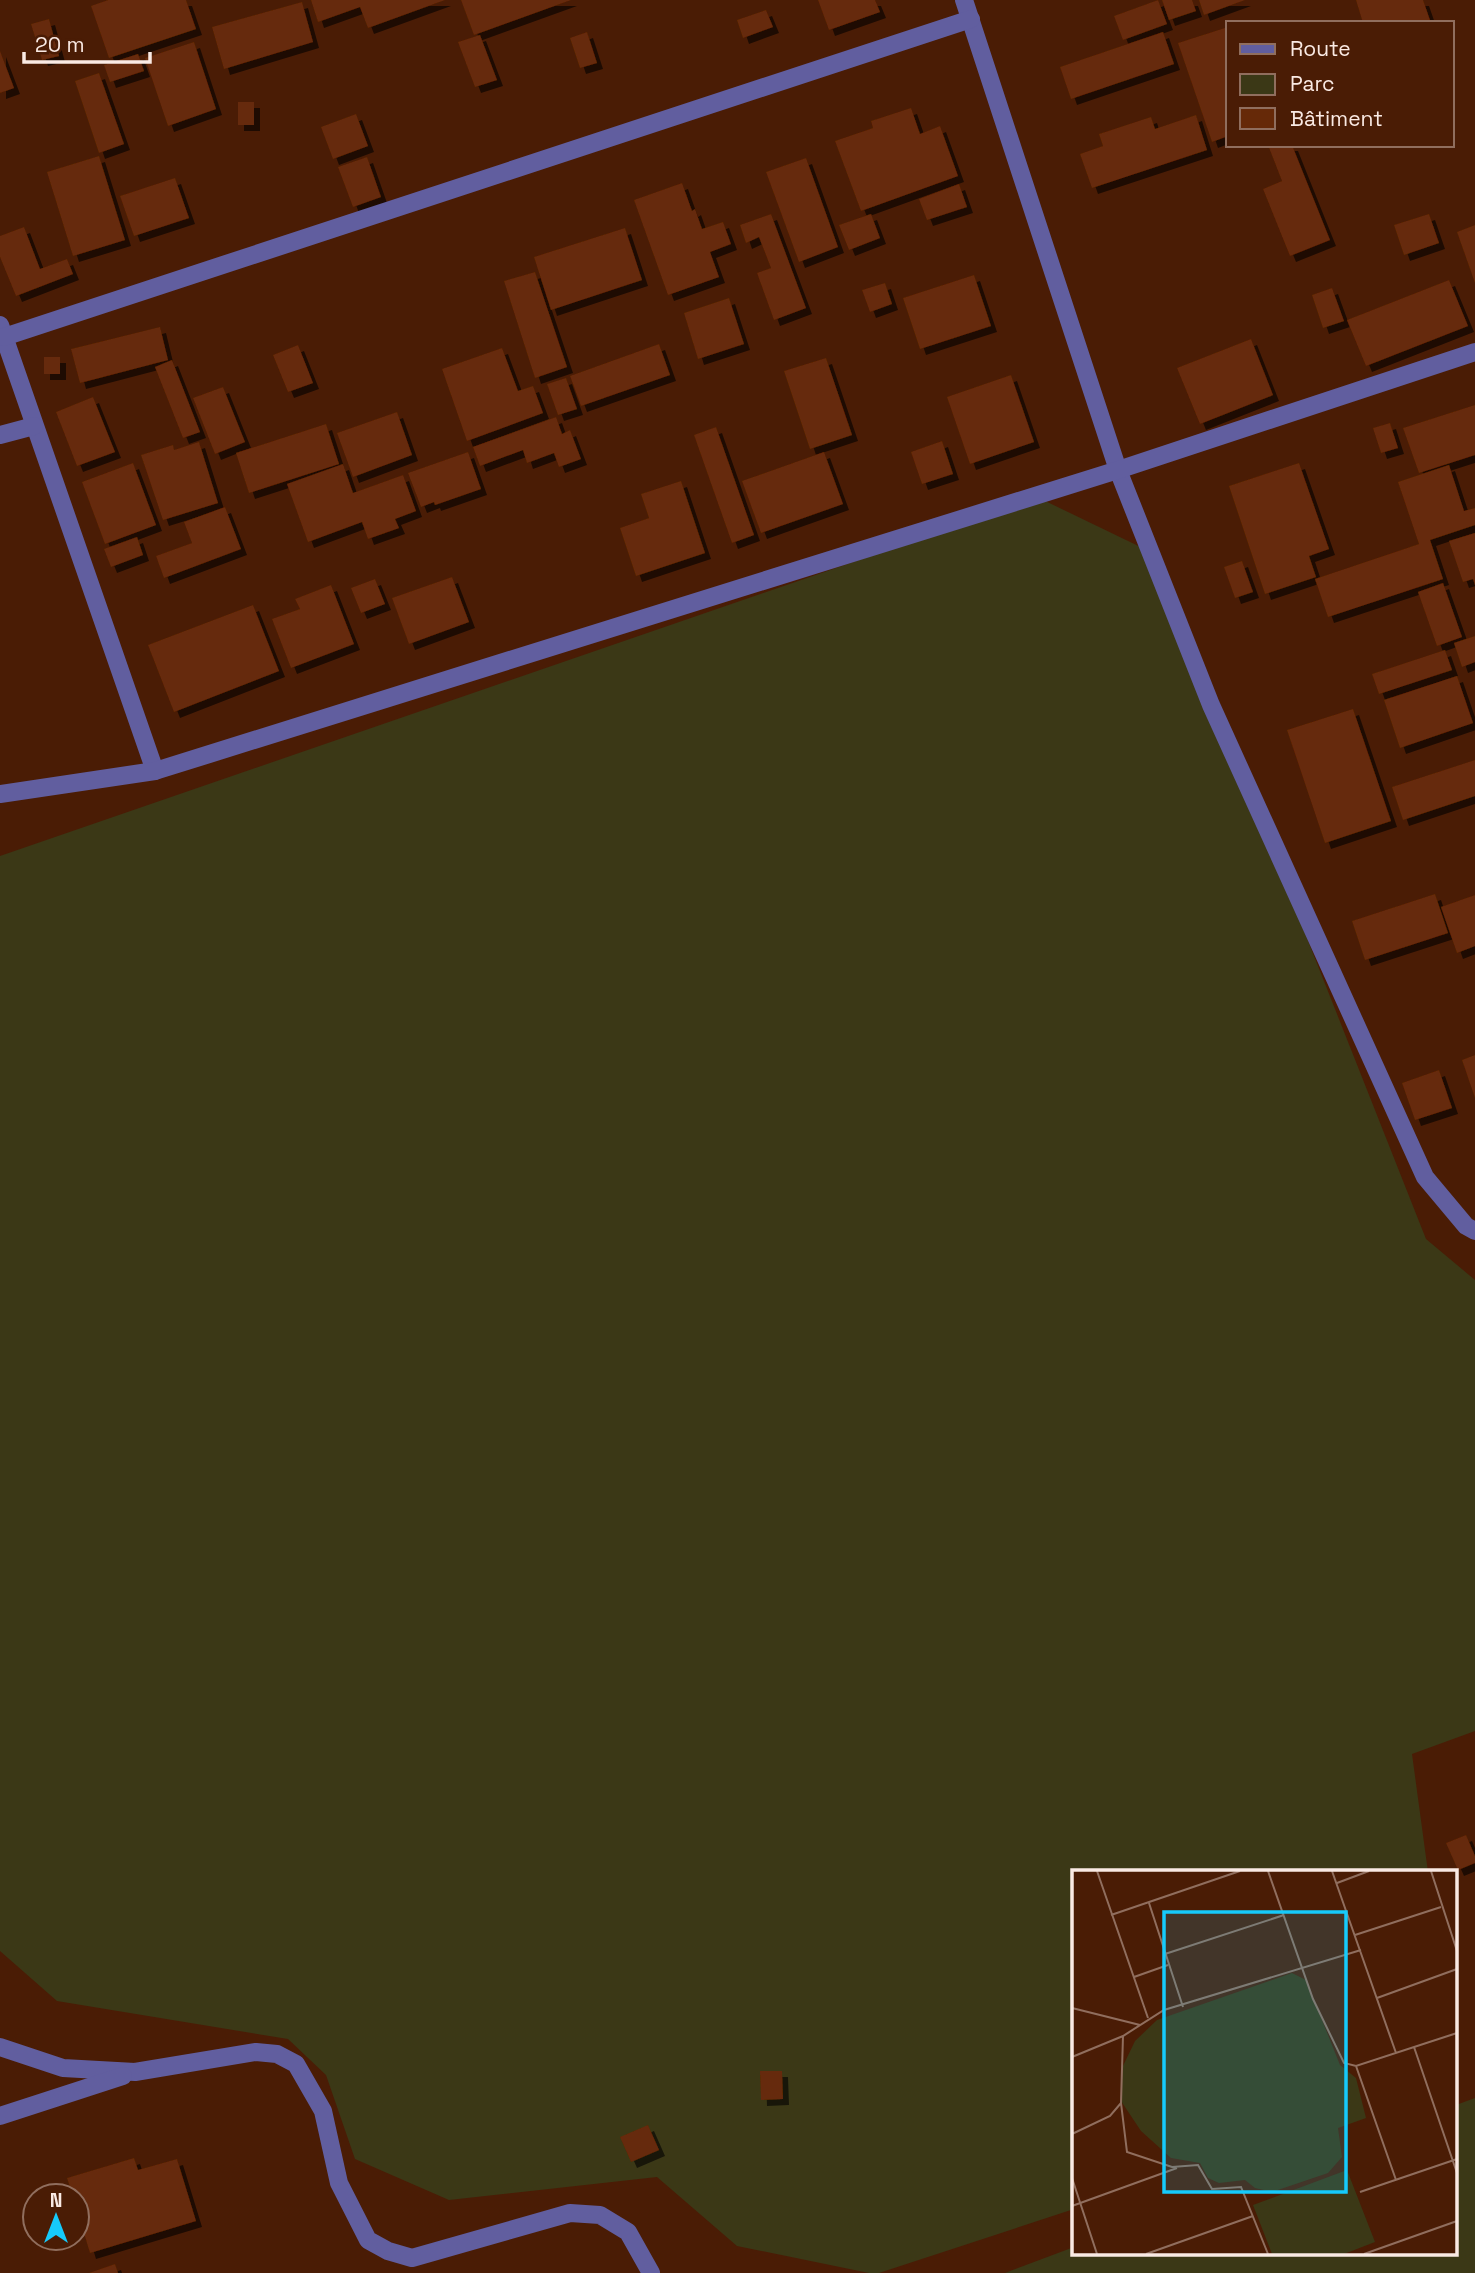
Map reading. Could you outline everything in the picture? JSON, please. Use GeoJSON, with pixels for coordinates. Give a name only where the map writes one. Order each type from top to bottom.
{"type":"FeatureCollection","features":[{"type":"Feature","properties":{"kind":"street"},"geometry":{"type":"LineString","coordinates":[[964,0],[1118,470],[1211,705],[1425,1177],[1466,1226],[1475,1231]]}},
{"type":"Feature","properties":{"kind":"street"},"geometry":{"type":"LineString","coordinates":[[155,771],[2,331],[971,19]]}},
{"type":"Feature","properties":{"kind":"street"},"geometry":{"type":"LineString","coordinates":[[0,794],[155,771],[1118,470],[1475,352]]}},
{"type":"Feature","properties":{"kind":"street"},"geometry":{"type":"LineString","coordinates":[[0,435],[34,425]]}},
{"type":"Feature","properties":{"kind":"street"},"geometry":{"type":"LineString","coordinates":[[0,2048],[63,2068],[135,2072]]}},
{"type":"Feature","properties":{"kind":"street"},"geometry":{"type":"LineString","coordinates":[[0,2116],[135,2072],[256,2052],[277,2054],[296,2064],[323,2111],[339,2183],[368,2239],[388,2251],[412,2258],[570,2213],[600,2215],[628,2232],[651,2273]]}},
{"type":"Feature","properties":{"kind":"green space"},"geometry":{"type":"Polygon","coordinates":[[[1039,498],[1155,554],[1426,1239],[1475,1280],[1475,1731],[1412,1754],[1428,1870],[1072,1870],[1072,2210],[879,2273],[737,2246],[657,2177],[449,2200],[355,2159],[326,2075],[288,2039],[57,2001],[0,1951],[0,856],[1039,498]]]}},
{"type":"Feature","properties":{"kind":"green space"},"geometry":{"type":"Polygon","coordinates":[[[1475,2098],[1475,2273],[1005,2273],[1072,2248],[1072,2256],[1458,2256],[1458,2104],[1475,2098]]]}},
{"type":"Feature","properties":{"kind":"building"},"geometry":{"type":"Polygon","coordinates":[[[108,0],[186,0],[196,29],[109,58],[91,6],[108,0]]]}},
{"type":"Feature","properties":{"kind":"building"},"geometry":{"type":"Polygon","coordinates":[[[311,0],[445,0],[368,28],[360,7],[318,22],[311,0]]]}},
{"type":"Feature","properties":{"kind":"building"},"geometry":{"type":"Polygon","coordinates":[[[461,0],[571,0],[474,35],[461,0]]]}},
{"type":"Feature","properties":{"kind":"building"},"geometry":{"type":"Polygon","coordinates":[[[818,0],[875,0],[880,12],[829,30],[818,0]]]}},
{"type":"Feature","properties":{"kind":"building"},"geometry":{"type":"Polygon","coordinates":[[[1158,0],[1167,24],[1123,40],[1114,16],[1158,0]]]}},
{"type":"Feature","properties":{"kind":"building"},"geometry":{"type":"Polygon","coordinates":[[[1162,0],[1192,0],[1196,11],[1169,20],[1162,0]]]}},
{"type":"Feature","properties":{"kind":"building"},"geometry":{"type":"Polygon","coordinates":[[[1199,0],[1245,0],[1204,15],[1199,0]]]}},
{"type":"Feature","properties":{"kind":"building"},"geometry":{"type":"Polygon","coordinates":[[[1356,0],[1423,0],[1430,21],[1362,21],[1356,0]]]}},
{"type":"Feature","properties":{"kind":"building"},"geometry":{"type":"Polygon","coordinates":[[[302,2],[313,42],[224,69],[212,27],[302,2]]]}},
{"type":"Feature","properties":{"kind":"building"},"geometry":{"type":"Polygon","coordinates":[[[766,10],[773,27],[743,38],[737,20],[766,10]]]}},
{"type":"Feature","properties":{"kind":"building"},"geometry":{"type":"Polygon","coordinates":[[[49,19],[59,56],[42,60],[31,24],[49,19]]]}},
{"type":"Feature","properties":{"kind":"building"},"geometry":{"type":"Polygon","coordinates":[[[1226,28],[1226,137],[1212,142],[1178,43],[1226,28]]]}},
{"type":"Feature","properties":{"kind":"building"},"geometry":{"type":"Polygon","coordinates":[[[587,32],[597,63],[580,68],[570,38],[587,32]]]}},
{"type":"Feature","properties":{"kind":"building"},"geometry":{"type":"Polygon","coordinates":[[[1163,32],[1174,64],[1071,99],[1060,67],[1163,32]]]}},
{"type":"Feature","properties":{"kind":"building"},"geometry":{"type":"Polygon","coordinates":[[[480,35],[497,80],[475,87],[458,42],[480,35]]]}},
{"type":"Feature","properties":{"kind":"building"},"geometry":{"type":"Polygon","coordinates":[[[194,42],[216,109],[168,126],[145,58],[194,42]]]}},
{"type":"Feature","properties":{"kind":"building"},"geometry":{"type":"Polygon","coordinates":[[[0,51],[14,88],[0,93],[0,51]]]}},
{"type":"Feature","properties":{"kind":"building"},"geometry":{"type":"Polygon","coordinates":[[[138,54],[144,71],[110,82],[104,65],[138,54]]]}},
{"type":"Feature","properties":{"kind":"building"},"geometry":{"type":"Polygon","coordinates":[[[99,73],[124,144],[99,153],[75,81],[99,73]]]}},
{"type":"Feature","properties":{"kind":"building"},"geometry":{"type":"Polygon","coordinates":[[[238,102],[254,102],[254,125],[238,125],[238,102]]]}},
{"type":"Feature","properties":{"kind":"building"},"geometry":{"type":"Polygon","coordinates":[[[911,108],[920,134],[940,126],[958,176],[861,211],[835,141],[873,128],[871,121],[911,108]]]}},
{"type":"Feature","properties":{"kind":"building"},"geometry":{"type":"Polygon","coordinates":[[[356,114],[368,146],[333,159],[321,127],[356,114]]]}},
{"type":"Feature","properties":{"kind":"building"},"geometry":{"type":"Polygon","coordinates":[[[1196,115],[1207,150],[1092,188],[1080,154],[1103,146],[1099,134],[1151,117],[1155,129],[1196,115]]]}},
{"type":"Feature","properties":{"kind":"building"},"geometry":{"type":"Polygon","coordinates":[[[1269,147],[1293,147],[1330,240],[1290,256],[1263,189],[1282,181],[1269,147]]]}},
{"type":"Feature","properties":{"kind":"building"},"geometry":{"type":"Polygon","coordinates":[[[99,156],[125,240],[73,256],[47,172],[99,156]]]}},
{"type":"Feature","properties":{"kind":"building"},"geometry":{"type":"Polygon","coordinates":[[[367,157],[381,197],[353,207],[338,167],[367,157]]]}},
{"type":"Feature","properties":{"kind":"building"},"geometry":{"type":"Polygon","coordinates":[[[806,158],[838,247],[799,262],[766,172],[806,158]]]}},
{"type":"Feature","properties":{"kind":"building"},"geometry":{"type":"Polygon","coordinates":[[[175,178],[189,218],[134,236],[120,196],[175,178]]]}},
{"type":"Feature","properties":{"kind":"building"},"geometry":{"type":"Polygon","coordinates":[[[682,183],[702,229],[723,222],[731,244],[710,252],[719,277],[668,295],[634,200],[682,183]]]}},
{"type":"Feature","properties":{"kind":"building"},"geometry":{"type":"Polygon","coordinates":[[[959,184],[967,207],[927,220],[919,199],[959,184]]]}},
{"type":"Feature","properties":{"kind":"building"},"geometry":{"type":"Polygon","coordinates":[[[771,214],[806,308],[774,320],[757,273],[771,268],[759,237],[746,243],[740,225],[771,214]]]}},
{"type":"Feature","properties":{"kind":"building"},"geometry":{"type":"Polygon","coordinates":[[[871,214],[880,238],[849,250],[839,225],[871,214]]]}},
{"type":"Feature","properties":{"kind":"building"},"geometry":{"type":"Polygon","coordinates":[[[1429,214],[1439,243],[1404,255],[1394,225],[1429,214]]]}},
{"type":"Feature","properties":{"kind":"building"},"geometry":{"type":"Polygon","coordinates":[[[1475,225],[1475,283],[1457,232],[1475,225]]]}},
{"type":"Feature","properties":{"kind":"building"},"geometry":{"type":"Polygon","coordinates":[[[24,227],[40,269],[67,259],[73,274],[16,296],[0,257],[0,236],[24,227]]]}},
{"type":"Feature","properties":{"kind":"building"},"geometry":{"type":"Polygon","coordinates":[[[625,228],[642,280],[551,310],[534,257],[625,228]]]}},
{"type":"Feature","properties":{"kind":"building"},"geometry":{"type":"Polygon","coordinates":[[[535,272],[567,367],[535,378],[504,281],[535,272]]]}},
{"type":"Feature","properties":{"kind":"building"},"geometry":{"type":"Polygon","coordinates":[[[974,275],[991,326],[920,349],[903,298],[974,275]]]}},
{"type":"Feature","properties":{"kind":"building"},"geometry":{"type":"Polygon","coordinates":[[[1449,280],[1468,326],[1366,366],[1347,320],[1449,280]]]}},
{"type":"Feature","properties":{"kind":"building"},"geometry":{"type":"Polygon","coordinates":[[[885,283],[892,304],[870,312],[862,290],[885,283]]]}},
{"type":"Feature","properties":{"kind":"building"},"geometry":{"type":"Polygon","coordinates":[[[1332,288],[1344,321],[1323,328],[1312,295],[1332,288]]]}},
{"type":"Feature","properties":{"kind":"building"},"geometry":{"type":"Polygon","coordinates":[[[729,298],[744,344],[698,359],[684,313],[729,298]]]}},
{"type":"Feature","properties":{"kind":"building"},"geometry":{"type":"Polygon","coordinates":[[[160,327],[168,360],[80,383],[71,349],[160,327]]]}},
{"type":"Feature","properties":{"kind":"building"},"geometry":{"type":"Polygon","coordinates":[[[1251,339],[1273,395],[1200,424],[1177,368],[1251,339]]]}},
{"type":"Feature","properties":{"kind":"building"},"geometry":{"type":"Polygon","coordinates":[[[659,344],[670,375],[581,406],[570,376],[659,344]]]}},
{"type":"Feature","properties":{"kind":"building"},"geometry":{"type":"Polygon","coordinates":[[[298,345],[313,383],[288,392],[273,355],[298,345]]]}},
{"type":"Feature","properties":{"kind":"building"},"geometry":{"type":"Polygon","coordinates":[[[502,348],[518,391],[533,386],[543,413],[467,441],[442,369],[502,348]]]}},
{"type":"Feature","properties":{"kind":"building"},"geometry":{"type":"Polygon","coordinates":[[[44,357],[60,357],[60,374],[44,374],[44,357]]]}},
{"type":"Feature","properties":{"kind":"building"},"geometry":{"type":"Polygon","coordinates":[[[826,358],[852,435],[810,449],[784,371],[826,358]]]}},
{"type":"Feature","properties":{"kind":"building"},"geometry":{"type":"Polygon","coordinates":[[[172,360],[200,432],[183,438],[155,367],[172,360]]]}},
{"type":"Feature","properties":{"kind":"building"},"geometry":{"type":"Polygon","coordinates":[[[1011,375],[1034,442],[970,464],[947,397],[1011,375]]]}},
{"type":"Feature","properties":{"kind":"building"},"geometry":{"type":"Polygon","coordinates":[[[566,378],[577,409],[558,415],[547,384],[566,378]]]}},
{"type":"Feature","properties":{"kind":"building"},"geometry":{"type":"Polygon","coordinates":[[[223,387],[245,442],[215,454],[193,398],[223,387]]]}},
{"type":"Feature","properties":{"kind":"building"},"geometry":{"type":"Polygon","coordinates":[[[93,397],[115,452],[77,466],[56,412],[93,397]]]}},
{"type":"Feature","properties":{"kind":"building"},"geometry":{"type":"Polygon","coordinates":[[[1475,405],[1475,455],[1419,473],[1403,428],[1475,405]]]}},
{"type":"Feature","properties":{"kind":"building"},"geometry":{"type":"Polygon","coordinates":[[[397,412],[412,455],[353,477],[337,433],[397,412]]]}},
{"type":"Feature","properties":{"kind":"building"},"geometry":{"type":"Polygon","coordinates":[[[556,417],[562,434],[570,430],[581,459],[559,467],[554,453],[527,463],[523,450],[480,466],[473,447],[556,417]]]}},
{"type":"Feature","properties":{"kind":"building"},"geometry":{"type":"Polygon","coordinates":[[[1390,423],[1398,448],[1381,453],[1373,428],[1390,423]]]}},
{"type":"Feature","properties":{"kind":"building"},"geometry":{"type":"Polygon","coordinates":[[[326,424],[339,464],[249,493],[236,453],[326,424]]]}},
{"type":"Feature","properties":{"kind":"building"},"geometry":{"type":"Polygon","coordinates":[[[716,427],[754,535],[732,543],[694,435],[716,427]]]}},
{"type":"Feature","properties":{"kind":"building"},"geometry":{"type":"Polygon","coordinates":[[[942,441],[953,474],[922,484],[911,452],[942,441]]]}},
{"type":"Feature","properties":{"kind":"building"},"geometry":{"type":"Polygon","coordinates":[[[199,442],[218,503],[163,520],[141,455],[173,445],[174,450],[199,442]]]}},
{"type":"Feature","properties":{"kind":"building"},"geometry":{"type":"Polygon","coordinates":[[[468,452],[481,489],[435,505],[434,502],[421,507],[408,473],[468,452]]]}},
{"type":"Feature","properties":{"kind":"building"},"geometry":{"type":"Polygon","coordinates":[[[824,452],[843,504],[761,533],[742,481],[824,452]]]}},
{"type":"Feature","properties":{"kind":"building"},"geometry":{"type":"Polygon","coordinates":[[[133,463],[156,525],[105,544],[82,482],[133,463]]]}},
{"type":"Feature","properties":{"kind":"building"},"geometry":{"type":"Polygon","coordinates":[[[1299,463],[1329,549],[1309,556],[1316,577],[1265,594],[1229,486],[1299,463]]]}},
{"type":"Feature","properties":{"kind":"building"},"geometry":{"type":"Polygon","coordinates":[[[343,464],[353,493],[403,475],[416,511],[395,519],[399,528],[368,539],[362,522],[308,542],[287,484],[343,464]]]}},
{"type":"Feature","properties":{"kind":"building"},"geometry":{"type":"Polygon","coordinates":[[[1449,465],[1464,511],[1475,508],[1475,525],[1430,540],[1443,579],[1328,617],[1315,579],[1419,544],[1398,482],[1449,465]]]}},
{"type":"Feature","properties":{"kind":"building"},"geometry":{"type":"Polygon","coordinates":[[[681,481],[705,553],[636,576],[620,528],[649,518],[641,494],[681,481]]]}},
{"type":"Feature","properties":{"kind":"building"},"geometry":{"type":"Polygon","coordinates":[[[225,507],[241,549],[164,578],[156,556],[192,543],[184,522],[225,507]]]}},
{"type":"Feature","properties":{"kind":"building"},"geometry":{"type":"Polygon","coordinates":[[[1475,533],[1475,585],[1473,579],[1463,582],[1449,541],[1475,533]]]}},
{"type":"Feature","properties":{"kind":"building"},"geometry":{"type":"Polygon","coordinates":[[[137,537],[143,555],[111,567],[104,549],[137,537]]]}},
{"type":"Feature","properties":{"kind":"building"},"geometry":{"type":"Polygon","coordinates":[[[1242,561],[1253,592],[1235,598],[1224,567],[1242,561]]]}},
{"type":"Feature","properties":{"kind":"building"},"geometry":{"type":"Polygon","coordinates":[[[452,577],[469,622],[409,644],[392,598],[452,577]]]}},
{"type":"Feature","properties":{"kind":"building"},"geometry":{"type":"Polygon","coordinates":[[[375,579],[385,604],[361,613],[351,588],[375,579]]]}},
{"type":"Feature","properties":{"kind":"building"},"geometry":{"type":"Polygon","coordinates":[[[1443,583],[1462,637],[1437,646],[1418,592],[1443,583]]]}},
{"type":"Feature","properties":{"kind":"building"},"geometry":{"type":"Polygon","coordinates":[[[331,585],[354,644],[291,668],[272,619],[300,609],[295,599],[331,585]]]}},
{"type":"Feature","properties":{"kind":"building"},"geometry":{"type":"Polygon","coordinates":[[[253,605],[279,671],[174,712],[148,645],[253,605]]]}},
{"type":"Feature","properties":{"kind":"building"},"geometry":{"type":"Polygon","coordinates":[[[1475,636],[1475,662],[1462,667],[1454,643],[1475,636]]]}},
{"type":"Feature","properties":{"kind":"building"},"geometry":{"type":"Polygon","coordinates":[[[1445,650],[1452,670],[1379,694],[1372,674],[1445,650]]]}},
{"type":"Feature","properties":{"kind":"building"},"geometry":{"type":"Polygon","coordinates":[[[1457,676],[1473,723],[1400,748],[1384,700],[1457,676]]]}},
{"type":"Feature","properties":{"kind":"building"},"geometry":{"type":"Polygon","coordinates":[[[1353,709],[1391,821],[1325,843],[1287,730],[1353,709]]]}},
{"type":"Feature","properties":{"kind":"building"},"geometry":{"type":"Polygon","coordinates":[[[1475,760],[1475,796],[1403,820],[1392,787],[1475,760]]]}},
{"type":"Feature","properties":{"kind":"building"},"geometry":{"type":"Polygon","coordinates":[[[1435,894],[1448,933],[1365,960],[1352,921],[1435,894]]]}},
{"type":"Feature","properties":{"kind":"building"},"geometry":{"type":"Polygon","coordinates":[[[1475,895],[1475,946],[1457,953],[1441,907],[1475,895]]]}},
{"type":"Feature","properties":{"kind":"building"},"geometry":{"type":"Polygon","coordinates":[[[1475,1055],[1475,1098],[1462,1060],[1475,1055]]]}},
{"type":"Feature","properties":{"kind":"building"},"geometry":{"type":"Polygon","coordinates":[[[1439,1070],[1452,1108],[1415,1120],[1402,1083],[1439,1070]]]}},
{"type":"Feature","properties":{"kind":"building"},"geometry":{"type":"Polygon","coordinates":[[[1466,1835],[1475,1856],[1475,1863],[1458,1870],[1446,1843],[1466,1835]]]}},
{"type":"Feature","properties":{"kind":"building"},"geometry":{"type":"Polygon","coordinates":[[[760,2071],[782,2071],[783,2099],[761,2100],[760,2071]]]}},
{"type":"Feature","properties":{"kind":"building"},"geometry":{"type":"Polygon","coordinates":[[[648,2125],[659,2150],[631,2162],[620,2137],[648,2125]]]}},
{"type":"Feature","properties":{"kind":"building"},"geometry":{"type":"Polygon","coordinates":[[[134,2158],[138,2170],[177,2159],[196,2221],[90,2253],[91,2182],[68,2182],[67,2178],[134,2158]]]}},
{"type":"Feature","properties":{"kind":"building"},"geometry":{"type":"Polygon","coordinates":[[[115,2264],[118,2273],[89,2273],[115,2264]]]}}]}
